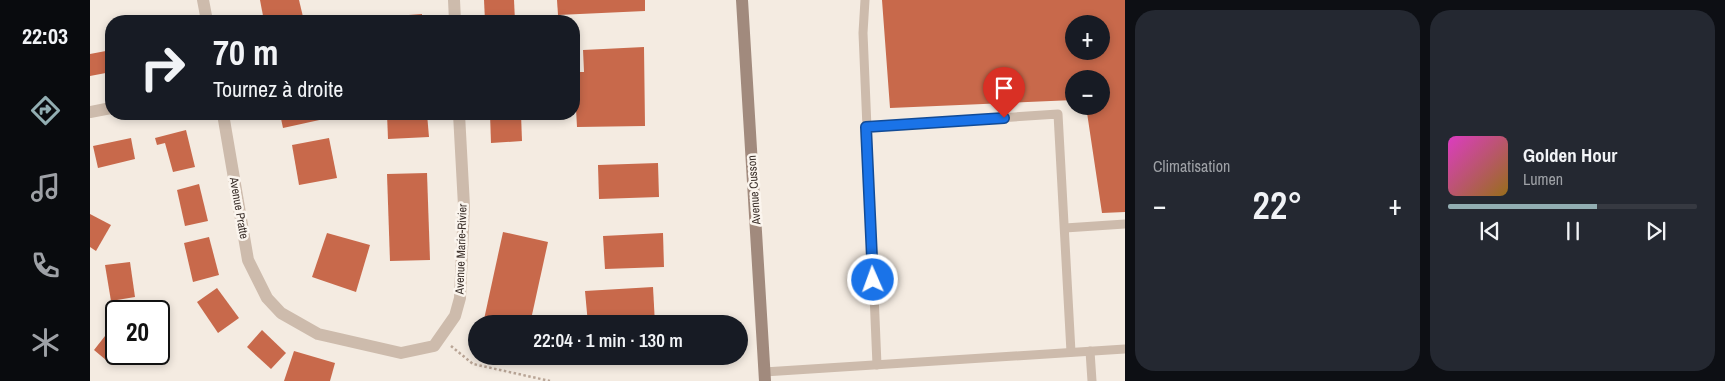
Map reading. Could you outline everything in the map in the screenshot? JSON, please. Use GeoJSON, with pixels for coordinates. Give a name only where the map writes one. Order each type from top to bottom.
{"type":"FeatureCollection","features":[{"type":"Feature","properties":{"kind":"street"},"geometry":{"type":"LineString","coordinates":[[203,0],[206,15]]}},
{"type":"Feature","properties":{"kind":"street"},"geometry":{"type":"LineString","coordinates":[[454,0],[455,15]]}},
{"type":"Feature","properties":{"kind":"street","name":"Avenue Cusson"},"geometry":{"type":"LineString","coordinates":[[742,0],[764,376]]}},
{"type":"Feature","properties":{"kind":"street"},"geometry":{"type":"LineString","coordinates":[[90,112],[105,109]]}},
{"type":"Feature","properties":{"kind":"street","name":"Avenue Pratte"},"geometry":{"type":"LineString","coordinates":[[224,120],[248,260],[267,298]]}},
{"type":"Feature","properties":{"kind":"street","name":"Avenue Marie-Rivier"},"geometry":{"type":"LineString","coordinates":[[267,298],[281,313],[318,334],[401,353],[434,346],[455,316],[460,298],[464,206],[459,120]]}},
{"type":"Feature","properties":{"kind":"lane"},"geometry":{"type":"LineString","coordinates":[[865,0],[863,33],[866,127],[877,365]]}},
{"type":"Feature","properties":{"kind":"lane"},"geometry":{"type":"LineString","coordinates":[[866,127],[1058,114],[1071,352]]}},
{"type":"Feature","properties":{"kind":"lane"},"geometry":{"type":"LineString","coordinates":[[1065,228],[1125,224]]}},
{"type":"Feature","properties":{"kind":"lane"},"geometry":{"type":"LineString","coordinates":[[764,376],[877,365],[1125,349]]}},
{"type":"Feature","properties":{"kind":"lane"},"geometry":{"type":"LineString","coordinates":[[1090,351],[1092,381]]}},
{"type":"Feature","properties":{"kind":"path"},"geometry":{"type":"LineString","coordinates":[[440,338],[473,364],[550,381]]}},
{"type":"Feature","properties":{"kind":"building"},"geometry":{"type":"Polygon","coordinates":[[[260,0],[299,0],[303,15],[263,15],[260,0]]]}},
{"type":"Feature","properties":{"kind":"building"},"geometry":{"type":"Polygon","coordinates":[[[484,0],[514,0],[515,15],[485,15],[484,0]]]}},
{"type":"Feature","properties":{"kind":"building"},"geometry":{"type":"Polygon","coordinates":[[[557,0],[645,0],[645,11],[558,15],[557,0]]]}},
{"type":"Feature","properties":{"kind":"building"},"geometry":{"type":"Polygon","coordinates":[[[882,0],[1125,0],[1125,212],[1102,213],[1087,115],[1110,115],[1110,70],[1065,70],[1065,100],[890,108],[882,0]]]}},
{"type":"Feature","properties":{"kind":"building"},"geometry":{"type":"Polygon","coordinates":[[[644,47],[645,126],[577,127],[577,120],[580,120],[580,72],[584,72],[583,50],[644,47]]]}},
{"type":"Feature","properties":{"kind":"building"},"geometry":{"type":"Polygon","coordinates":[[[105,51],[105,73],[90,76],[90,54],[105,51]]]}},
{"type":"Feature","properties":{"kind":"building"},"geometry":{"type":"Polygon","coordinates":[[[281,120],[319,120],[283,128],[281,120]]]}},
{"type":"Feature","properties":{"kind":"building"},"geometry":{"type":"Polygon","coordinates":[[[387,120],[428,120],[429,137],[388,139],[387,120]]]}},
{"type":"Feature","properties":{"kind":"building"},"geometry":{"type":"Polygon","coordinates":[[[490,120],[521,120],[522,141],[491,143],[490,120]]]}},
{"type":"Feature","properties":{"kind":"building"},"geometry":{"type":"Polygon","coordinates":[[[186,130],[195,167],[173,172],[165,143],[157,145],[155,138],[186,130]]]}},
{"type":"Feature","properties":{"kind":"building"},"geometry":{"type":"Polygon","coordinates":[[[131,138],[135,159],[98,168],[93,146],[131,138]]]}},
{"type":"Feature","properties":{"kind":"building"},"geometry":{"type":"Polygon","coordinates":[[[329,138],[337,178],[299,185],[292,145],[329,138]]]}},
{"type":"Feature","properties":{"kind":"building"},"geometry":{"type":"Polygon","coordinates":[[[658,163],[659,197],[599,199],[598,165],[658,163]]]}},
{"type":"Feature","properties":{"kind":"building"},"geometry":{"type":"Polygon","coordinates":[[[427,173],[430,260],[390,261],[387,174],[427,173]]]}},
{"type":"Feature","properties":{"kind":"building"},"geometry":{"type":"Polygon","coordinates":[[[199,184],[208,221],[185,226],[177,190],[199,184]]]}},
{"type":"Feature","properties":{"kind":"building"},"geometry":{"type":"Polygon","coordinates":[[[90,214],[111,225],[96,251],[90,247],[90,214]]]}},
{"type":"Feature","properties":{"kind":"building"},"geometry":{"type":"Polygon","coordinates":[[[503,232],[548,242],[532,315],[485,315],[503,232]]]}},
{"type":"Feature","properties":{"kind":"building"},"geometry":{"type":"Polygon","coordinates":[[[327,233],[370,245],[356,292],[312,277],[327,233]]]}},
{"type":"Feature","properties":{"kind":"building"},"geometry":{"type":"Polygon","coordinates":[[[663,233],[664,267],[605,269],[603,236],[663,233]]]}},
{"type":"Feature","properties":{"kind":"building"},"geometry":{"type":"Polygon","coordinates":[[[209,237],[219,275],[193,282],[184,243],[209,237]]]}},
{"type":"Feature","properties":{"kind":"building"},"geometry":{"type":"Polygon","coordinates":[[[130,262],[135,297],[111,300],[105,265],[130,262]]]}},
{"type":"Feature","properties":{"kind":"building"},"geometry":{"type":"Polygon","coordinates":[[[653,287],[655,315],[587,315],[585,291],[653,287]]]}},
{"type":"Feature","properties":{"kind":"building"},"geometry":{"type":"Polygon","coordinates":[[[217,288],[239,318],[218,333],[197,302],[217,288]]]}},
{"type":"Feature","properties":{"kind":"building"},"geometry":{"type":"Polygon","coordinates":[[[262,330],[286,353],[271,369],[247,347],[262,330]]]}},
{"type":"Feature","properties":{"kind":"building"},"geometry":{"type":"Polygon","coordinates":[[[105,336],[105,359],[94,350],[105,336]]]}},
{"type":"Feature","properties":{"kind":"building"},"geometry":{"type":"Polygon","coordinates":[[[294,351],[335,363],[330,381],[284,381],[294,351]]]}},
{"type":"Feature","properties":{"kind":"route"},"geometry":{"type":"LineString","coordinates":[[873,280],[866,127],[1004,118]]}}]}
